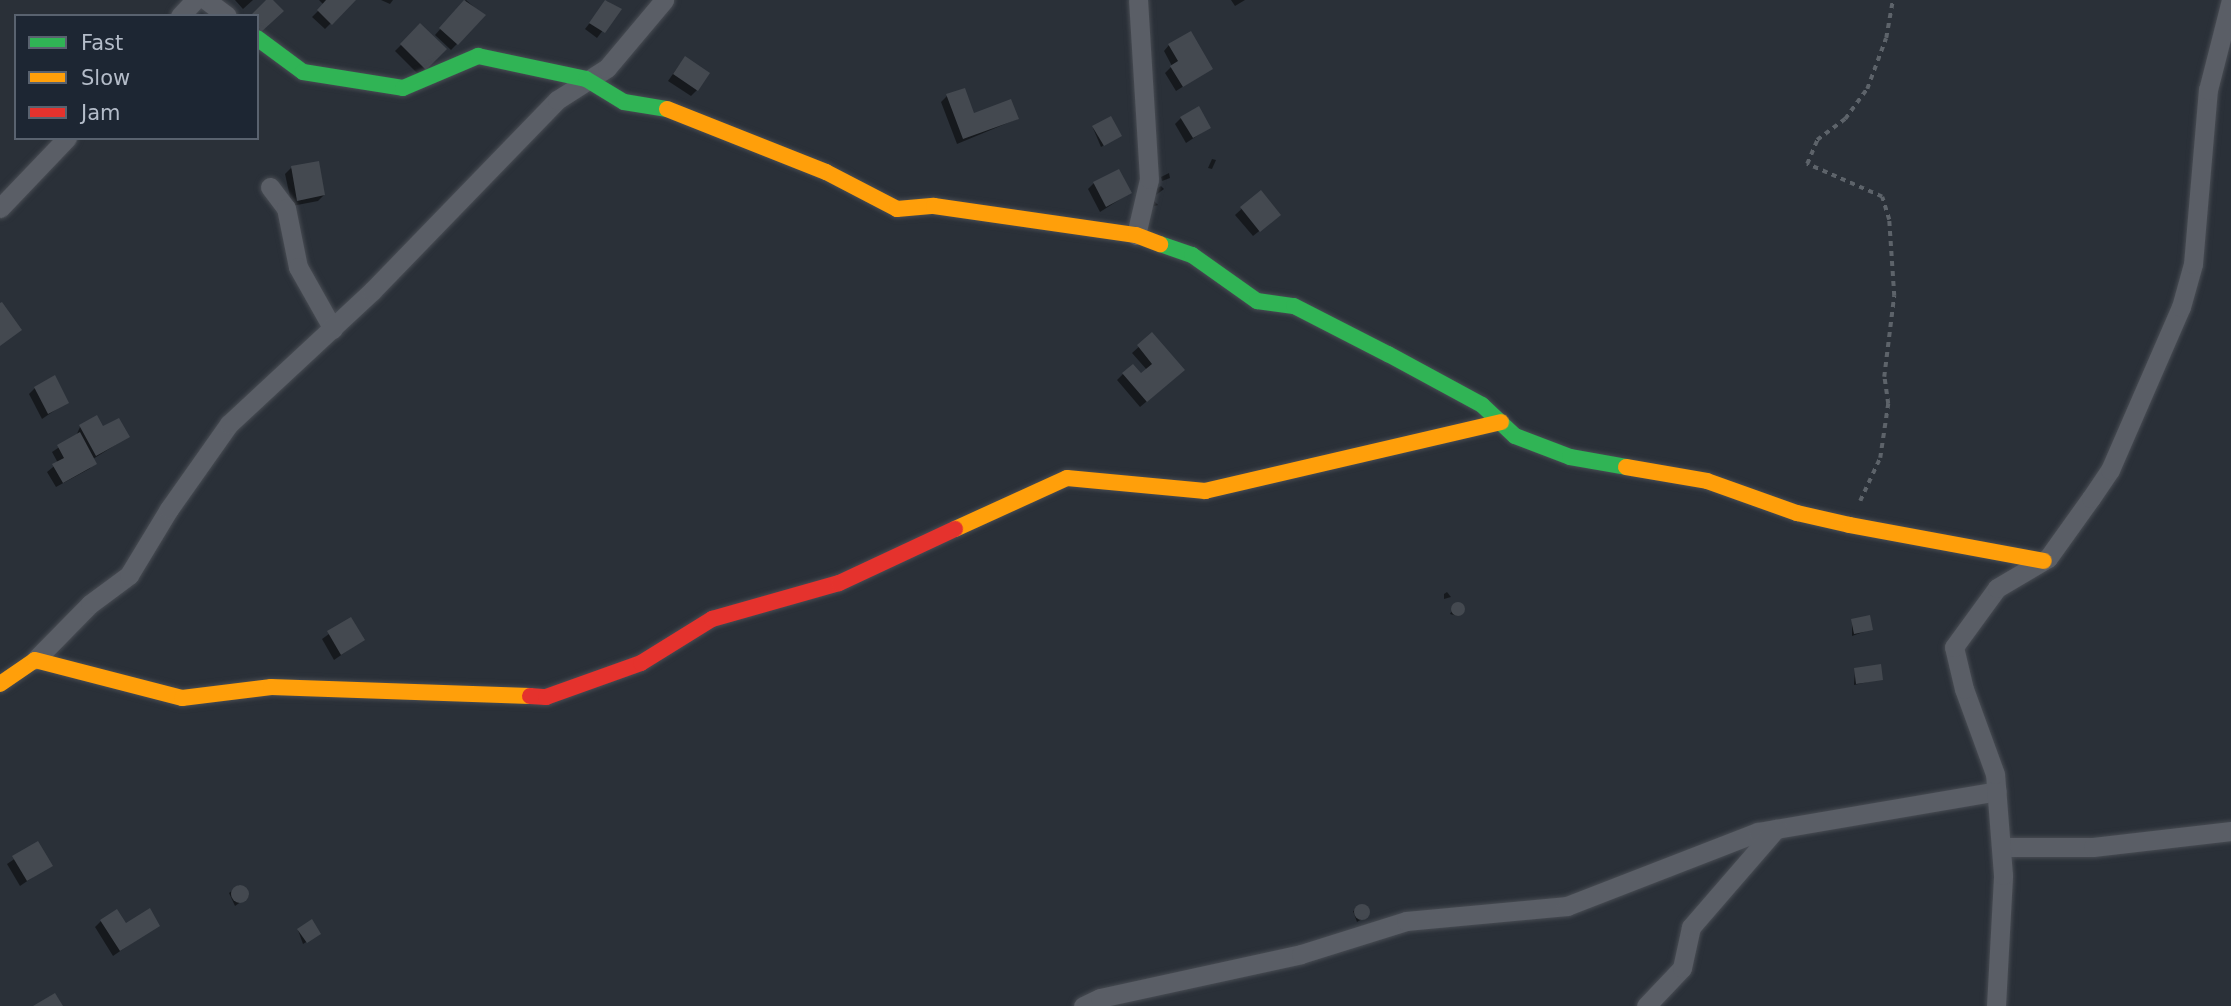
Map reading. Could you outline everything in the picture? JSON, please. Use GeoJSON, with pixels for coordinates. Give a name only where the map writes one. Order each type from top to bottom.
{"type":"FeatureCollection","features":[{"type":"Feature","properties":{"kind":"street"},"geometry":{"type":"LineString","coordinates":[[182,14],[195,0]]}},
{"type":"Feature","properties":{"kind":"street"},"geometry":{"type":"LineString","coordinates":[[206,0],[224,14]]}},
{"type":"Feature","properties":{"kind":"street"},"geometry":{"type":"LineString","coordinates":[[0,684],[35,660],[90,604],[129,575],[169,509],[229,424],[333,329],[557,100],[607,68],[664,0]]}},
{"type":"Feature","properties":{"kind":"street"},"geometry":{"type":"LineString","coordinates":[[1136,235],[1149,179],[1139,0]]}},
{"type":"Feature","properties":{"kind":"street"},"geometry":{"type":"LineString","coordinates":[[1996,1006],[2001,847],[1997,791],[1995,774],[1964,689],[1954,647],[1997,588],[2044,561],[2110,470],[2181,307],[2193,264],[2208,90],[2231,0]]}},
{"type":"Feature","properties":{"kind":"street"},"geometry":{"type":"LineString","coordinates":[[259,39],[303,72],[403,88],[478,56],[586,79],[624,102],[682,111],[826,172],[897,209],[934,206],[1136,235],[1192,256],[1257,300],[1294,306],[1398,359],[1482,405],[1515,436],[1570,457],[1707,481],[1797,513],[2044,561]]}},
{"type":"Feature","properties":{"kind":"street"},"geometry":{"type":"LineString","coordinates":[[0,208],[66,140]]}},
{"type":"Feature","properties":{"kind":"street"},"geometry":{"type":"LineString","coordinates":[[270,187],[286,208],[298,267],[333,329]]}},
{"type":"Feature","properties":{"kind":"street"},"geometry":{"type":"LineString","coordinates":[[35,660],[182,698],[271,687],[546,697],[641,663],[712,619],[839,583],[1067,478],[1205,491],[1500,422]]}},
{"type":"Feature","properties":{"kind":"street"},"geometry":{"type":"LineString","coordinates":[[1083,1006],[1100,998],[1301,954],[1406,921],[1567,906],[1776,829],[1997,791]]}},
{"type":"Feature","properties":{"kind":"street"},"geometry":{"type":"LineString","coordinates":[[1646,1006],[1682,968],[1691,927],[1776,829]]}},
{"type":"Feature","properties":{"kind":"street"},"geometry":{"type":"LineString","coordinates":[[2001,847],[2093,847],[2231,831]]}},
{"type":"Feature","properties":{"kind":"path"},"geometry":{"type":"LineString","coordinates":[[1850,524],[1880,458],[1888,404],[1884,377],[1894,296],[1889,220],[1882,197],[1807,164],[1817,140],[1845,119],[1867,89],[1886,38],[1894,0]]}},
{"type":"Feature","properties":{"kind":"building"},"geometry":{"type":"Polygon","coordinates":[[[266,0],[273,0],[284,11],[260,33],[259,14],[252,14],[266,0]]]}},
{"type":"Feature","properties":{"kind":"building"},"geometry":{"type":"Polygon","coordinates":[[[326,0],[356,0],[332,25],[317,10],[326,0]]]}},
{"type":"Feature","properties":{"kind":"building"},"geometry":{"type":"Polygon","coordinates":[[[464,0],[486,15],[458,45],[439,28],[464,0]]]}},
{"type":"Feature","properties":{"kind":"building"},"geometry":{"type":"Polygon","coordinates":[[[605,0],[622,9],[605,33],[589,23],[605,0]]]}},
{"type":"Feature","properties":{"kind":"building"},"geometry":{"type":"Polygon","coordinates":[[[420,23],[447,49],[426,70],[400,44],[420,23]]]}},
{"type":"Feature","properties":{"kind":"building"},"geometry":{"type":"Polygon","coordinates":[[[1191,31],[1213,69],[1183,87],[1170,66],[1178,61],[1168,44],[1191,31]]]}},
{"type":"Feature","properties":{"kind":"building"},"geometry":{"type":"Polygon","coordinates":[[[685,56],[710,73],[698,91],[673,74],[685,56]]]}},
{"type":"Feature","properties":{"kind":"building"},"geometry":{"type":"Polygon","coordinates":[[[965,88],[974,113],[1011,99],[1019,119],[963,139],[946,94],[965,88]]]}},
{"type":"Feature","properties":{"kind":"building"},"geometry":{"type":"Polygon","coordinates":[[[1199,106],[1211,128],[1193,138],[1180,117],[1199,106]]]}},
{"type":"Feature","properties":{"kind":"building"},"geometry":{"type":"Polygon","coordinates":[[[1111,116],[1122,136],[1104,146],[1092,126],[1111,116]]]}},
{"type":"Feature","properties":{"kind":"building"},"geometry":{"type":"Polygon","coordinates":[[[319,161],[325,195],[297,201],[291,166],[319,161]]]}},
{"type":"Feature","properties":{"kind":"building"},"geometry":{"type":"Polygon","coordinates":[[[1119,169],[1132,193],[1106,207],[1093,182],[1119,169]]]}},
{"type":"Feature","properties":{"kind":"building"},"geometry":{"type":"Polygon","coordinates":[[[1261,190],[1281,215],[1260,232],[1240,207],[1261,190]]]}},
{"type":"Feature","properties":{"kind":"building"},"geometry":{"type":"Polygon","coordinates":[[[2,302],[22,330],[0,346],[0,303],[2,302]]]}},
{"type":"Feature","properties":{"kind":"building"},"geometry":{"type":"Polygon","coordinates":[[[1152,332],[1185,370],[1147,402],[1122,373],[1133,364],[1141,373],[1152,364],[1137,345],[1152,332]]]}},
{"type":"Feature","properties":{"kind":"building"},"geometry":{"type":"Polygon","coordinates":[[[55,375],[69,403],[48,414],[34,387],[55,375]]]}},
{"type":"Feature","properties":{"kind":"building"},"geometry":{"type":"Polygon","coordinates":[[[97,415],[103,426],[119,418],[130,437],[96,456],[79,425],[97,415]]]}},
{"type":"Feature","properties":{"kind":"building"},"geometry":{"type":"Polygon","coordinates":[[[80,432],[97,464],[63,483],[52,464],[64,458],[57,445],[80,432]]]}},
{"type":"Feature","properties":{"kind":"building"},"geometry":{"type":"Polygon","coordinates":[[[1458,602],[1463,604],[1463,614],[1458,616],[1453,614],[1451,609],[1453,604],[1458,602]]]}},
{"type":"Feature","properties":{"kind":"building"},"geometry":{"type":"Polygon","coordinates":[[[1870,615],[1873,630],[1854,634],[1851,619],[1870,615]]]}},
{"type":"Feature","properties":{"kind":"building"},"geometry":{"type":"Polygon","coordinates":[[[351,617],[365,640],[341,655],[327,631],[351,617]]]}},
{"type":"Feature","properties":{"kind":"building"},"geometry":{"type":"Polygon","coordinates":[[[1881,664],[1883,680],[1856,684],[1854,668],[1881,664]]]}},
{"type":"Feature","properties":{"kind":"building"},"geometry":{"type":"Polygon","coordinates":[[[38,841],[53,866],[27,881],[12,856],[38,841]]]}},
{"type":"Feature","properties":{"kind":"building"},"geometry":{"type":"Polygon","coordinates":[[[240,885],[246,888],[249,894],[246,900],[240,903],[234,900],[231,894],[234,888],[240,885]]]}},
{"type":"Feature","properties":{"kind":"building"},"geometry":{"type":"Polygon","coordinates":[[[1359,904],[1365,904],[1370,912],[1368,918],[1359,920],[1354,915],[1354,909],[1359,904]]]}},
{"type":"Feature","properties":{"kind":"building"},"geometry":{"type":"Polygon","coordinates":[[[150,908],[160,926],[120,951],[100,920],[117,909],[126,923],[150,908]]]}},
{"type":"Feature","properties":{"kind":"building"},"geometry":{"type":"Polygon","coordinates":[[[312,919],[321,934],[307,943],[297,929],[312,919]]]}},
{"type":"Feature","properties":{"kind":"building"},"geometry":{"type":"Polygon","coordinates":[[[55,993],[63,1006],[33,1006],[55,993]]]}},
{"type":"Feature","properties":{"kind":"traffic: fast"},"geometry":{"type":"LineString","coordinates":[[259,39],[303,72],[403,88],[478,56],[586,79],[624,102],[667,109]]}},
{"type":"Feature","properties":{"kind":"traffic: fast"},"geometry":{"type":"LineString","coordinates":[[1160,244],[1192,255],[1257,301],[1294,306],[1388,354],[1482,405],[1515,436],[1570,457],[1626,467]]}},
{"type":"Feature","properties":{"kind":"traffic: slow"},"geometry":{"type":"LineString","coordinates":[[667,109],[826,172],[897,209],[934,206],[1136,235],[1160,244]]}},
{"type":"Feature","properties":{"kind":"traffic: slow"},"geometry":{"type":"LineString","coordinates":[[955,529],[1067,478],[1205,491],[1501,422]]}},
{"type":"Feature","properties":{"kind":"traffic: slow"},"geometry":{"type":"LineString","coordinates":[[1626,467],[1707,481],[1797,513],[1850,525],[2044,561]]}},
{"type":"Feature","properties":{"kind":"traffic: slow"},"geometry":{"type":"LineString","coordinates":[[0,684],[35,660],[182,698],[271,687],[530,696]]}},
{"type":"Feature","properties":{"kind":"traffic: jam"},"geometry":{"type":"LineString","coordinates":[[530,696],[546,697],[641,663],[712,619],[839,583],[955,529]]}}]}
